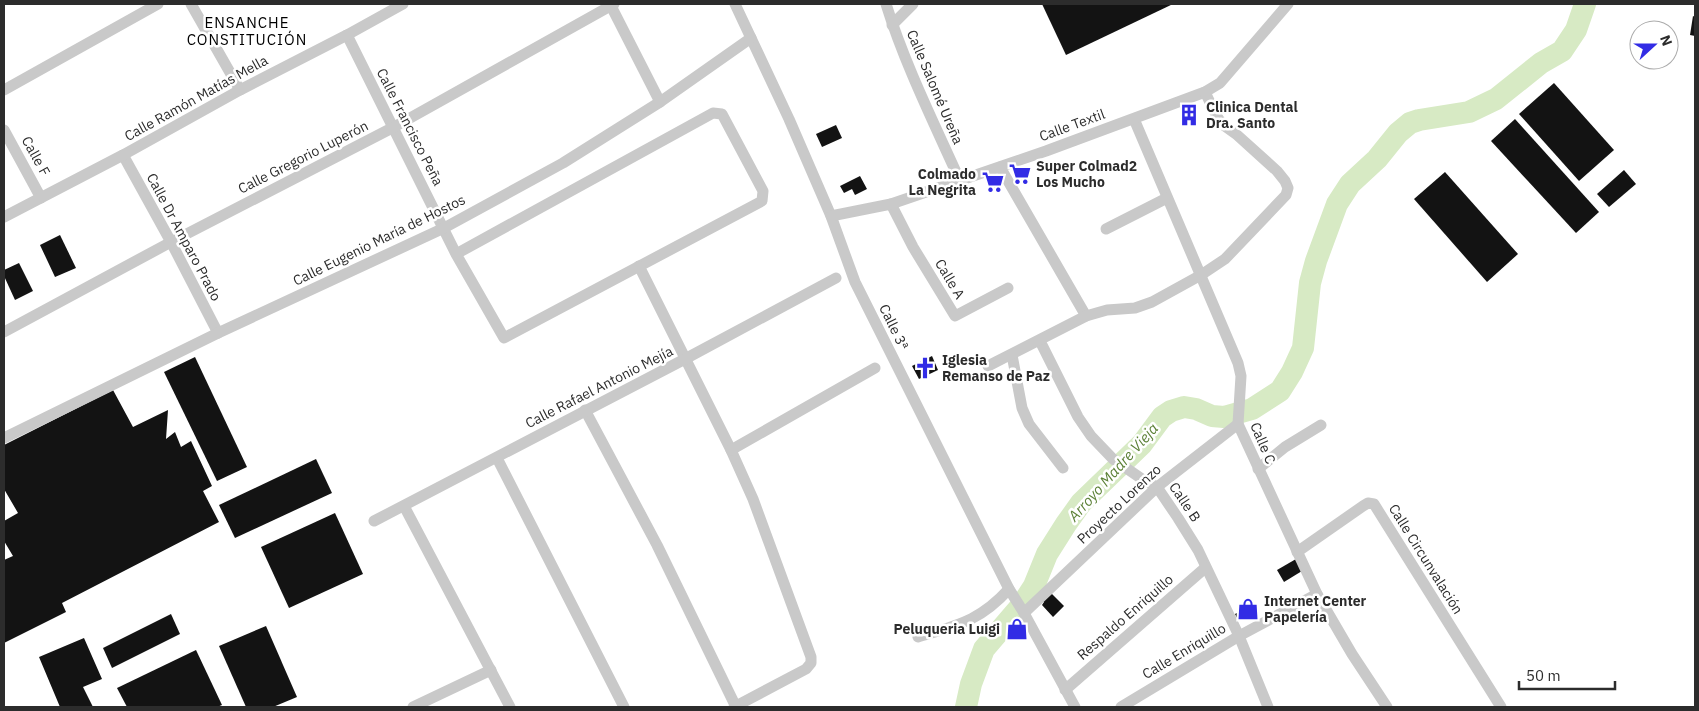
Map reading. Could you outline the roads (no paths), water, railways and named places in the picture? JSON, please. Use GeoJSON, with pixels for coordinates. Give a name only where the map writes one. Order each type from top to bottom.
{"type":"FeatureCollection","features":[{"type":"Feature","properties":{"kind":"street"},"geometry":{"type":"LineString","coordinates":[[4,90],[158,4]]}},
{"type":"Feature","properties":{"kind":"street"},"geometry":{"type":"LineString","coordinates":[[191,4],[240,90]]}},
{"type":"Feature","properties":{"kind":"street","name":"Calle Ramón Matías Mella"},"geometry":{"type":"LineString","coordinates":[[4,217],[403,4]]}},
{"type":"Feature","properties":{"kind":"street"},"geometry":{"type":"LineString","coordinates":[[612,4],[660,102]]}},
{"type":"Feature","properties":{"kind":"street","name":"Calle Gregorio Luperón"},"geometry":{"type":"LineString","coordinates":[[4,332],[171,242],[394,127],[612,4]]}},
{"type":"Feature","properties":{"kind":"street","name":"Calle Salomé Ureña"},"geometry":{"type":"LineString","coordinates":[[886,4],[892,25],[960,181]]}},
{"type":"Feature","properties":{"kind":"street"},"geometry":{"type":"LineString","coordinates":[[892,25],[913,4]]}},
{"type":"Feature","properties":{"kind":"street","name":"Calle Textil"},"geometry":{"type":"LineString","coordinates":[[831,216],[891,204],[1000,167],[1205,92],[1220,82],[1288,4]]}},
{"type":"Feature","properties":{"kind":"street","name":"Calle 3ª"},"geometry":{"type":"LineString","coordinates":[[740,6],[751,38],[831,216],[855,282],[1011,592],[1075,707]]}},
{"type":"Feature","properties":{"kind":"street","name":"Calle Francisco Peña"},"geometry":{"type":"LineString","coordinates":[[347,35],[456,254],[504,338],[639,266]]}},
{"type":"Feature","properties":{"kind":"street","name":"Calle Eugenio María de Hostos"},"geometry":{"type":"LineString","coordinates":[[4,438],[218,333],[444,228],[564,163],[660,102],[751,38]]}},
{"type":"Feature","properties":{"kind":"street"},"geometry":{"type":"LineString","coordinates":[[988,366],[1086,316],[1107,310],[1135,308],[1152,302],[1201,275],[1225,259],[1286,195],[1288,188],[1285,181],[1277,171],[1222,124],[1205,92]]}},
{"type":"Feature","properties":{"kind":"street"},"geometry":{"type":"LineString","coordinates":[[456,254],[713,113],[722,114],[763,191],[762,201],[639,266],[731,450],[753,499],[812,657],[811,663],[806,669],[735,707],[657,546],[585,410]]}},
{"type":"Feature","properties":{"kind":"street","name":"Calle C"},"geometry":{"type":"LineString","coordinates":[[1134,119],[1238,363],[1241,376],[1238,424],[1317,594],[1352,654],[1387,707]]}},
{"type":"Feature","properties":{"kind":"street","name":"Calle F"},"geometry":{"type":"LineString","coordinates":[[4,130],[41,198]]}},
{"type":"Feature","properties":{"kind":"street","name":"Calle Dr Amparo Prado"},"geometry":{"type":"LineString","coordinates":[[123,155],[218,333]]}},
{"type":"Feature","properties":{"kind":"street"},"geometry":{"type":"LineString","coordinates":[[1000,167],[1086,316]]}},
{"type":"Feature","properties":{"kind":"street"},"geometry":{"type":"LineString","coordinates":[[1106,229],[1167,198]]}},
{"type":"Feature","properties":{"kind":"street","name":"Calle A"},"geometry":{"type":"LineString","coordinates":[[891,204],[955,316],[1008,288]]}},
{"type":"Feature","properties":{"kind":"street","name":"Calle Rafael Antonio Mejía"},"geometry":{"type":"LineString","coordinates":[[374,521],[836,278]]}},
{"type":"Feature","properties":{"kind":"street","name":"Calle B"},"geometry":{"type":"LineString","coordinates":[[1040,341],[1078,417],[1091,436],[1113,460],[1157,487],[1198,550],[1239,636],[1268,707]]}},
{"type":"Feature","properties":{"kind":"street"},"geometry":{"type":"LineString","coordinates":[[1012,355],[1022,408],[1029,424],[1064,468]]}},
{"type":"Feature","properties":{"kind":"street"},"geometry":{"type":"LineString","coordinates":[[731,450],[875,368]]}},
{"type":"Feature","properties":{"kind":"street","name":"Proyecto Lorenzo"},"geometry":{"type":"LineString","coordinates":[[1024,613],[1157,487],[1238,424]]}},
{"type":"Feature","properties":{"kind":"street"},"geometry":{"type":"LineString","coordinates":[[1258,469],[1285,448],[1321,425]]}},
{"type":"Feature","properties":{"kind":"street"},"geometry":{"type":"LineString","coordinates":[[497,458],[624,707]]}},
{"type":"Feature","properties":{"kind":"street","name":"Calle Circunvalación"},"geometry":{"type":"LineString","coordinates":[[1297,552],[1363,506],[1374,504],[1501,707]]}},
{"type":"Feature","properties":{"kind":"street"},"geometry":{"type":"LineString","coordinates":[[404,506],[510,707]]}},
{"type":"Feature","properties":{"kind":"street","name":"Respaldo Enriquillo"},"geometry":{"type":"LineString","coordinates":[[1065,690],[1205,568]]}},
{"type":"Feature","properties":{"kind":"street"},"geometry":{"type":"LineString","coordinates":[[918,637],[970,620],[985,612],[1011,592]]}},
{"type":"Feature","properties":{"kind":"street","name":"Calle Enriquillo"},"geometry":{"type":"LineString","coordinates":[[1121,707],[1239,636],[1317,594]]}},
{"type":"Feature","properties":{"kind":"street"},"geometry":{"type":"LineString","coordinates":[[413,707],[491,670]]}},
{"type":"Feature","properties":{"kind":"waterway","name":"Arroyo Madre Vieja"},"geometry":{"type":"LineString","coordinates":[[966,707],[971,684],[984,649],[1021,606],[1034,586],[1047,554],[1066,524],[1081,503],[1142,444],[1162,417],[1171,411],[1184,407],[1196,409],[1212,416],[1224,417],[1252,409],[1280,391],[1292,372],[1303,348],[1310,283],[1316,261],[1337,204],[1350,184],[1377,159],[1398,133],[1410,123],[1469,112],[1496,99],[1541,63],[1562,51],[1576,30],[1585,4]]}},
{"type":"Feature","properties":{"kind":"place","name":"Clinica Dental Dra. Santo"},"geometry":{"type":"Point","coordinates":[1189,115]}},
{"type":"Feature","properties":{"kind":"place","name":"Super Colmad2 Los Mucho"},"geometry":{"type":"Point","coordinates":[1020,174]}},
{"type":"Feature","properties":{"kind":"place","name":"Colmado La Negrita"},"geometry":{"type":"Point","coordinates":[993,182]}},
{"type":"Feature","properties":{"kind":"place","name":"Iglesia Remanso de Paz"},"geometry":{"type":"Point","coordinates":[925,368]}},
{"type":"Feature","properties":{"kind":"place","name":"Internet Center Papelería"},"geometry":{"type":"Point","coordinates":[1248,609]}},
{"type":"Feature","properties":{"kind":"place","name":"Peluqueria Luigi"},"geometry":{"type":"Point","coordinates":[1017,629]}},
{"type":"Feature","properties":{"kind":"district","name":"ENSANCHE CONSTITUCIÓN"},"geometry":{"type":"Point","coordinates":[247,30]}}]}
